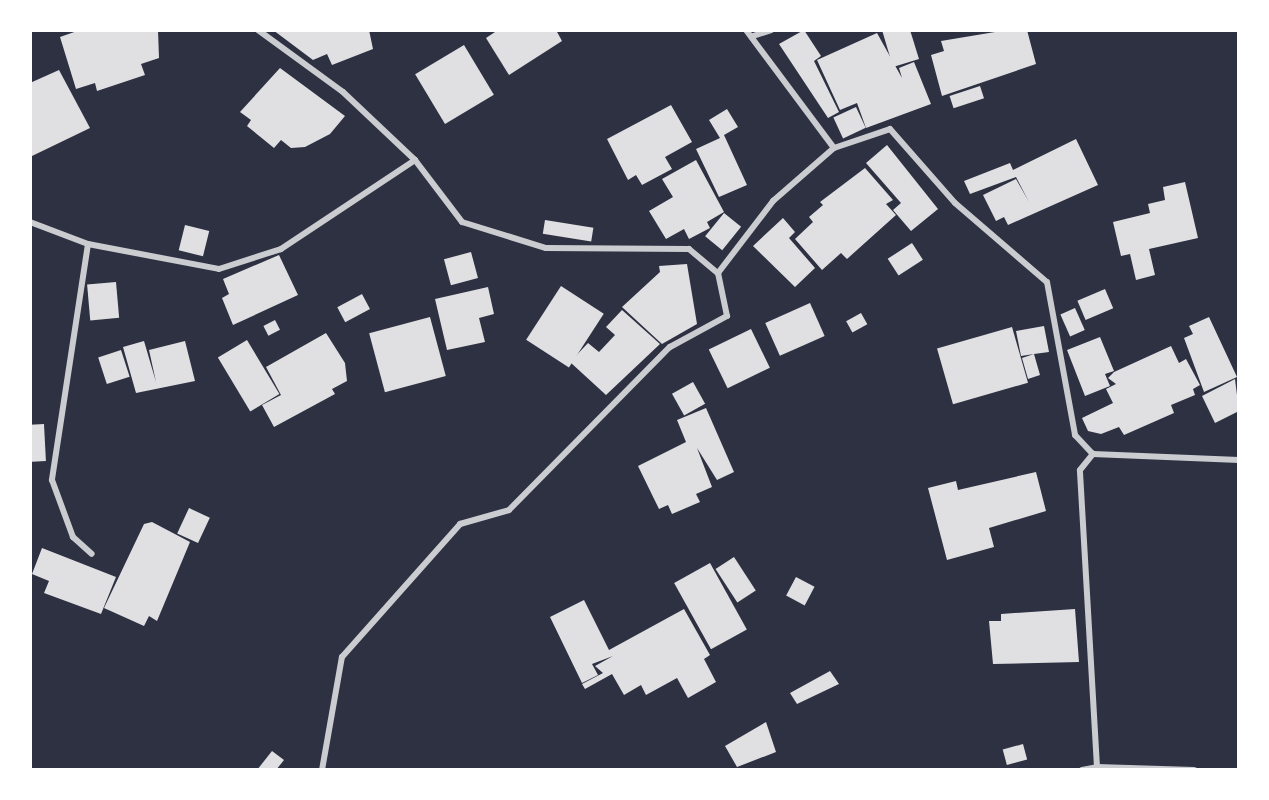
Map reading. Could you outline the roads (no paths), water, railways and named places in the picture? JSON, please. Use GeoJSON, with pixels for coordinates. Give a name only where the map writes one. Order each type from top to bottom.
{"type":"FeatureCollection","features":[{"type":"Feature","properties":{"kind":"street"},"geometry":{"type":"LineString","coordinates":[[258,30],[343,92],[416,160],[462,222],[546,248],[689,249],[718,273],[727,316],[670,346],[509,510],[460,524],[342,657],[322,770]]}},
{"type":"Feature","properties":{"kind":"street"},"geometry":{"type":"LineString","coordinates":[[746,30],[753,36],[834,148]]}},
{"type":"Feature","properties":{"kind":"street"},"geometry":{"type":"LineString","coordinates":[[753,36],[771,30]]}},
{"type":"Feature","properties":{"kind":"street"},"geometry":{"type":"LineString","coordinates":[[718,273],[773,201],[834,148],[890,129],[955,203],[1047,282],[1075,435],[1093,454],[1239,460]]}},
{"type":"Feature","properties":{"kind":"street"},"geometry":{"type":"LineString","coordinates":[[30,222],[88,244],[219,269],[281,249],[416,160]]}},
{"type":"Feature","properties":{"kind":"street"},"geometry":{"type":"LineString","coordinates":[[88,244],[52,480],[73,537],[92,554]]}},
{"type":"Feature","properties":{"kind":"street"},"geometry":{"type":"LineString","coordinates":[[1093,454],[1080,470],[1097,767]]}},
{"type":"Feature","properties":{"kind":"street"},"geometry":{"type":"LineString","coordinates":[[1082,770],[1097,767],[1194,770]]}}]}
